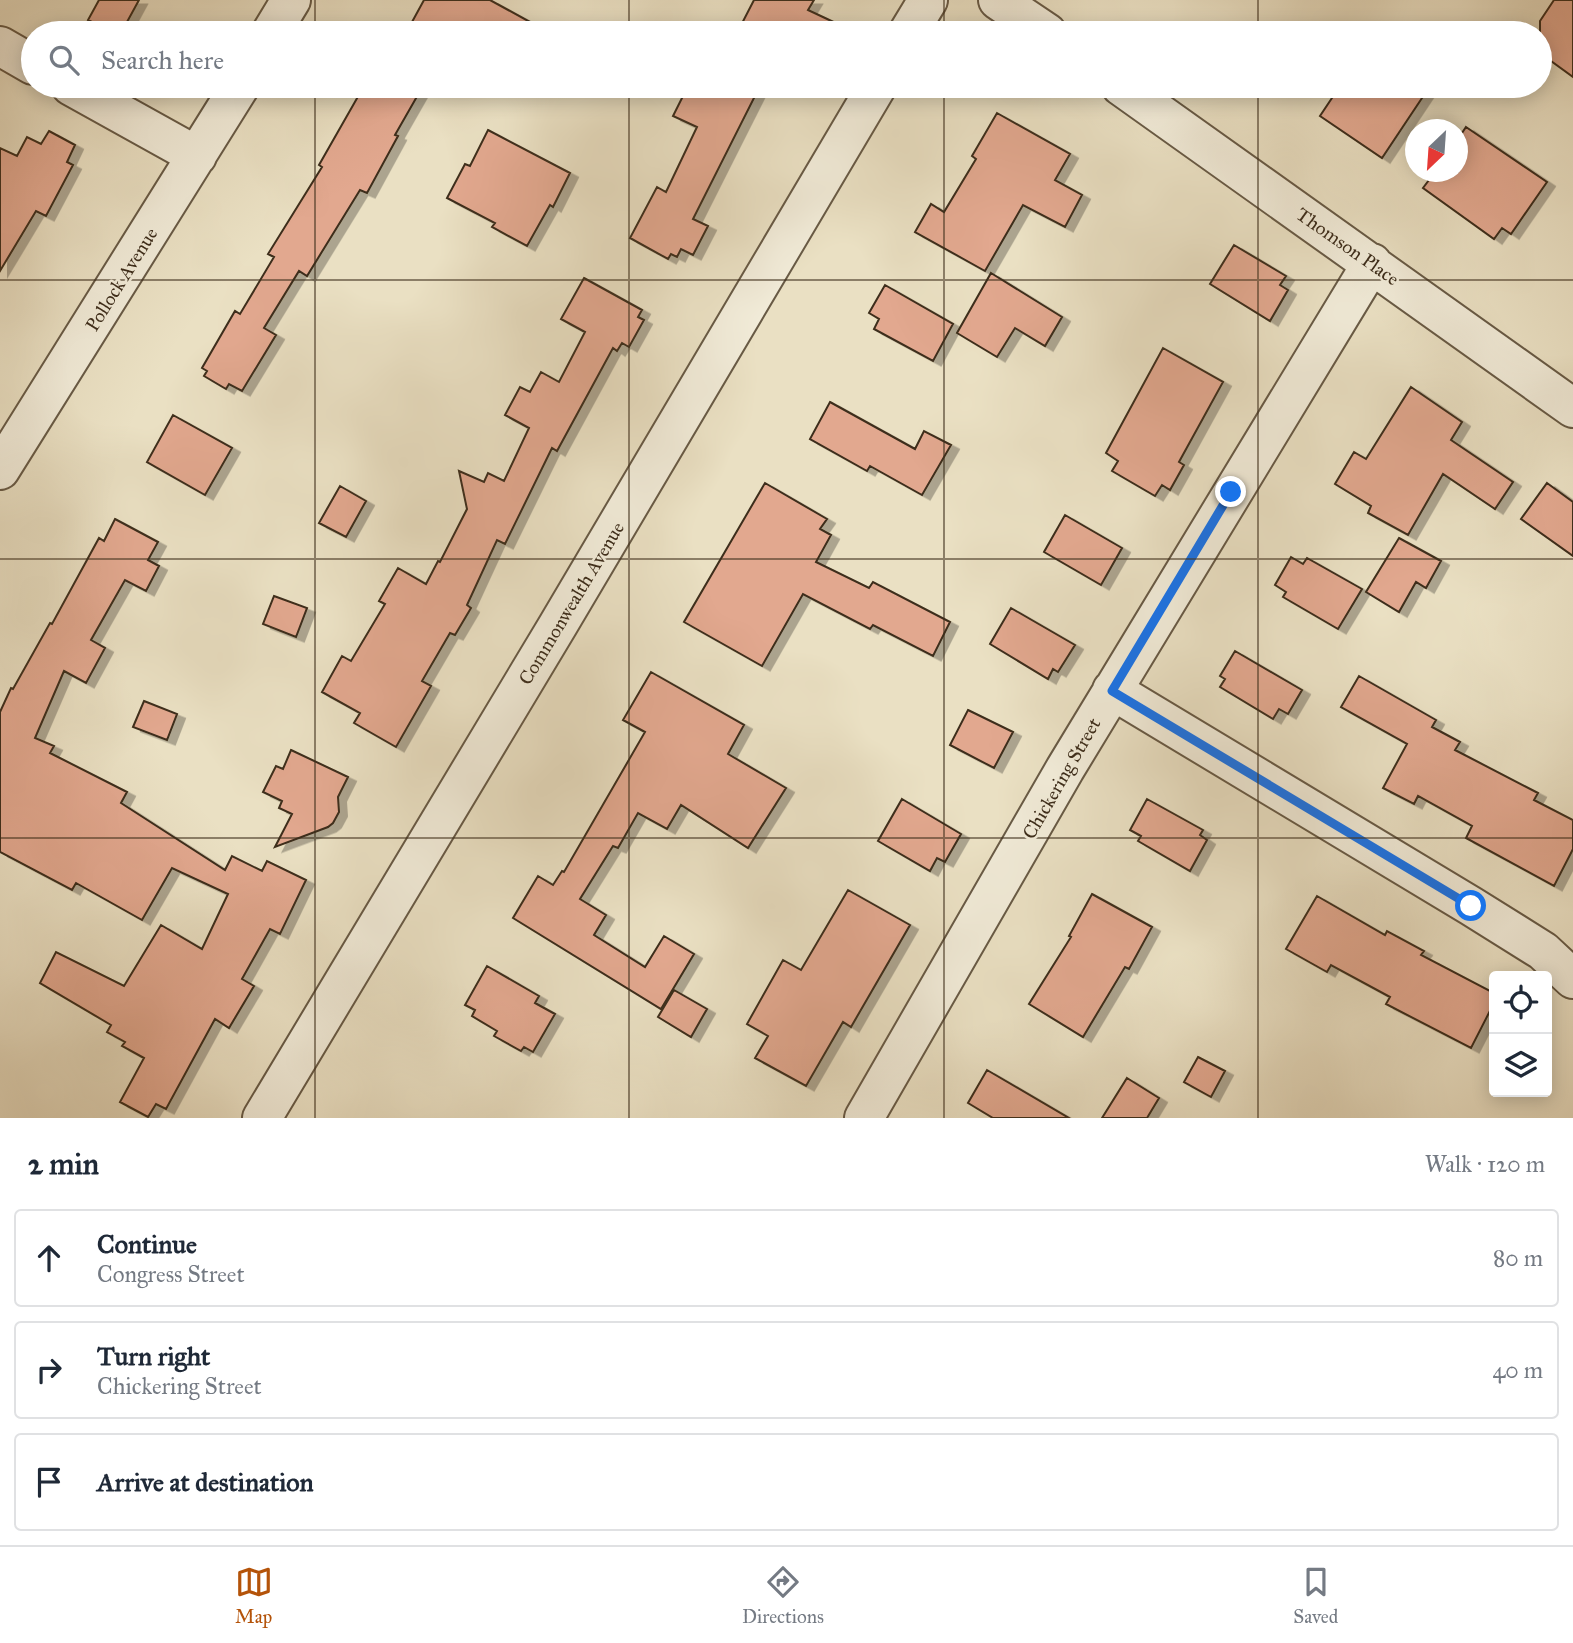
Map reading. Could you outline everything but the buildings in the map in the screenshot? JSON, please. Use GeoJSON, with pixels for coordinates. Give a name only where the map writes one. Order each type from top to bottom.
{"type":"FeatureCollection","features":[{"type":"Feature","properties":{"kind":"street"},"geometry":{"type":"LineString","coordinates":[[278,21],[291,0]]}},
{"type":"Feature","properties":{"kind":"street"},"geometry":{"type":"LineString","coordinates":[[915,21],[928,0]]}},
{"type":"Feature","properties":{"kind":"street"},"geometry":{"type":"LineString","coordinates":[[998,0],[1029,21]]}},
{"type":"Feature","properties":{"kind":"street"},"geometry":{"type":"LineString","coordinates":[[0,46],[21,58]]}},
{"type":"Feature","properties":{"kind":"street"},"geometry":{"type":"LineString","coordinates":[[93,98],[197,156]]}},
{"type":"Feature","properties":{"kind":"street","name":"Pollock Avenue"},"geometry":{"type":"LineString","coordinates":[[0,470],[233,98]]}},
{"type":"Feature","properties":{"kind":"street","name":"Commonwealth Avenue"},"geometry":{"type":"LineString","coordinates":[[262,1118],[566,614],[870,98]]}},
{"type":"Feature","properties":{"kind":"street","name":"Thomson Place"},"geometry":{"type":"LineString","coordinates":[[1138,98],[1573,408]]}},
{"type":"Feature","properties":{"kind":"street","name":"Chickering Street"},"geometry":{"type":"LineString","coordinates":[[864,1118],[1112,691],[1373,263]]}},
{"type":"Feature","properties":{"kind":"street"},"geometry":{"type":"LineString","coordinates":[[1112,691],[1471,906],[1543,951],[1573,979]]}},
{"type":"Feature","properties":{"kind":"route"},"geometry":{"type":"LineString","coordinates":[[1231,492],[1112,691],[1471,906]]}}]}
